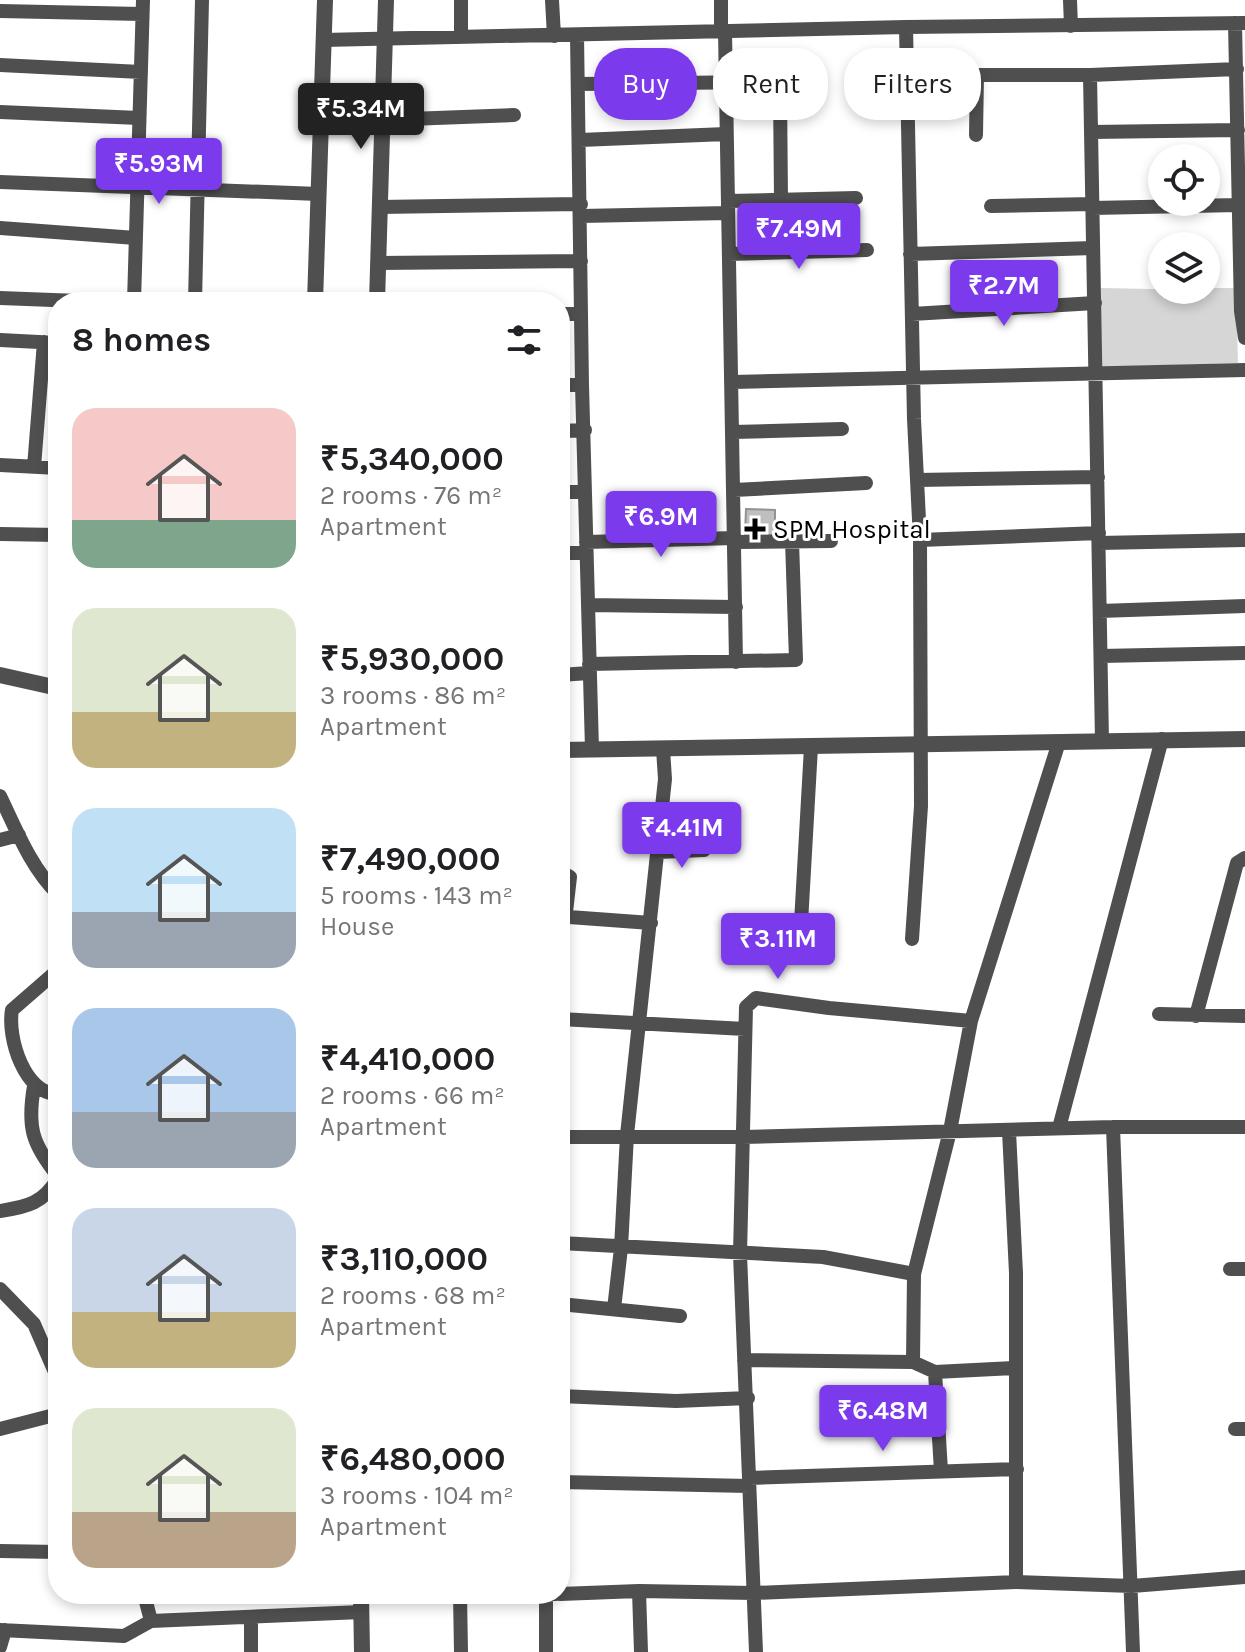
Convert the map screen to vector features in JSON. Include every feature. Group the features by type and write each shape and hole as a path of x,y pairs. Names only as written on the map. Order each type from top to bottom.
{"street":[{"path":"195,292 202,0"},
{"path":"315,292 325,0"},
{"path":"377,292 386,0"},
{"path":"461,0 461,37"},
{"path":"552,0 554,36"},
{"path":"721,0 724,48"},
{"path":"1070,0 1071,26"},
{"path":"0,11 142,7 134,292"},
{"path":"323,40 1240,23 1238,130 1245,338"},
{"path":"906,27 906,48"},
{"path":"577,35 592,749"},
{"path":"0,65 141,72"},
{"path":"981,75 1240,78"},
{"path":"1090,75 1102,741"},
{"path":"578,84 713,83"},
{"path":"0,112 139,118"},
{"path":"382,120 514,115"},
{"path":"726,120 736,662"},
{"path":"780,120 781,200"},
{"path":"908,120 920,540 921,806 912,939"},
{"path":"976,120 976,135"},
{"path":"1091,132 1238,130"},
{"path":"580,140 726,134"},
{"path":"0,182 319,194"},
{"path":"379,207 581,210 728,207 781,200 856,198"},
{"path":"991,206 1241,202"},
{"path":"0,228 136,238"},
{"path":"910,254 1093,248"},
{"path":"729,254 867,250"},
{"path":"378,263 581,261"},
{"path":"0,298 48,300"},
{"path":"912,314 1095,303"},
{"path":"570,314 581,314"},
{"path":"0,340 48,343"},
{"path":"34,467 48,365"},
{"path":"733,382 1245,370"},
{"path":"570,385 582,385"},
{"path":"733,432 842,429"},
{"path":"570,431 585,430"},
{"path":"0,465 48,468"},
{"path":"917,480 1098,477"},
{"path":"734,490 866,483"},
{"path":"570,492 585,492"},
{"path":"0,534 48,535"},
{"path":"570,551 586,547 735,540 831,541"},
{"path":"920,540 1245,540"},
{"path":"570,673 589,669 796,660 792,541"},
{"path":"588,605 736,607"},
{"path":"1100,611 1245,606"},
{"path":"1101,656 1245,653"},
{"path":"0,675 48,686"},
{"path":"1059,1128 1162,739"},
{"path":"570,750 1245,739"},
{"path":"913,1362 914,1274 950,1131 971,1021 1059,742"},
{"path":"799,958 811,747"},
{"path":"614,1309 621,1248 627,1135 665,779 663,749"},
{"path":"0,796 48,884"},
{"path":"0,840 19,835"},
{"path":"658,852 704,850"},
{"path":"1196,1016 1237,863 1245,858"},
{"path":"570,917 651,923"},
{"path":"48,979 12,1010 11,1030 14,1046 34,1086 48,1094"},
{"path":"756,1652 740,1254 746,1007 756,998 971,1021"},
{"path":"1159,1014 1245,1016"},
{"path":"570,1020 745,1029"},
{"path":"34,1086 32,1135 48,1163"},
{"path":"1113,1127 1133,1652"},
{"path":"570,1137 742,1137 1059,1128 1245,1127"},
{"path":"1009,1131 1016,1273 1016,1582"},
{"path":"0,1211 37,1202 48,1193"},
{"path":"570,1244 823,1257 914,1274"},
{"path":"0,1289 34,1324 48,1356"},
{"path":"570,1305 680,1316"},
{"path":"744,1360 913,1362 935,1372 1014,1368"},
{"path":"935,1372 941,1471"},
{"path":"570,1396 676,1401 748,1398"},
{"path":"0,1429 48,1417"},
{"path":"570,1482 749,1482 1017,1469"},
{"path":"0,1551 48,1552"},
{"path":"570,1594 754,1593 1016,1582 1132,1586 1245,1577"},
{"path":"639,1591 641,1652"},
{"path":"147,1604 151,1621"},
{"path":"0,1647 3,1630 124,1636 151,1621 251,1617 340,1604"},
{"path":"361,1604 362,1652"},
{"path":"460,1604 461,1652"},
{"path":"546,1604 546,1652"},
{"path":"251,1617 251,1652"},
{"path":"123,1652 124,1636"}],"shaded area":[{"path":"1101,288 1148,289 1148,304 1220,304 1220,288 1236,288 1238,363 1101,367"}],"building":[{"path":"746,509 775,510 775,535 745,534"}],"place":[{"name":"SPM Hospital","path":"755,529"}]}
